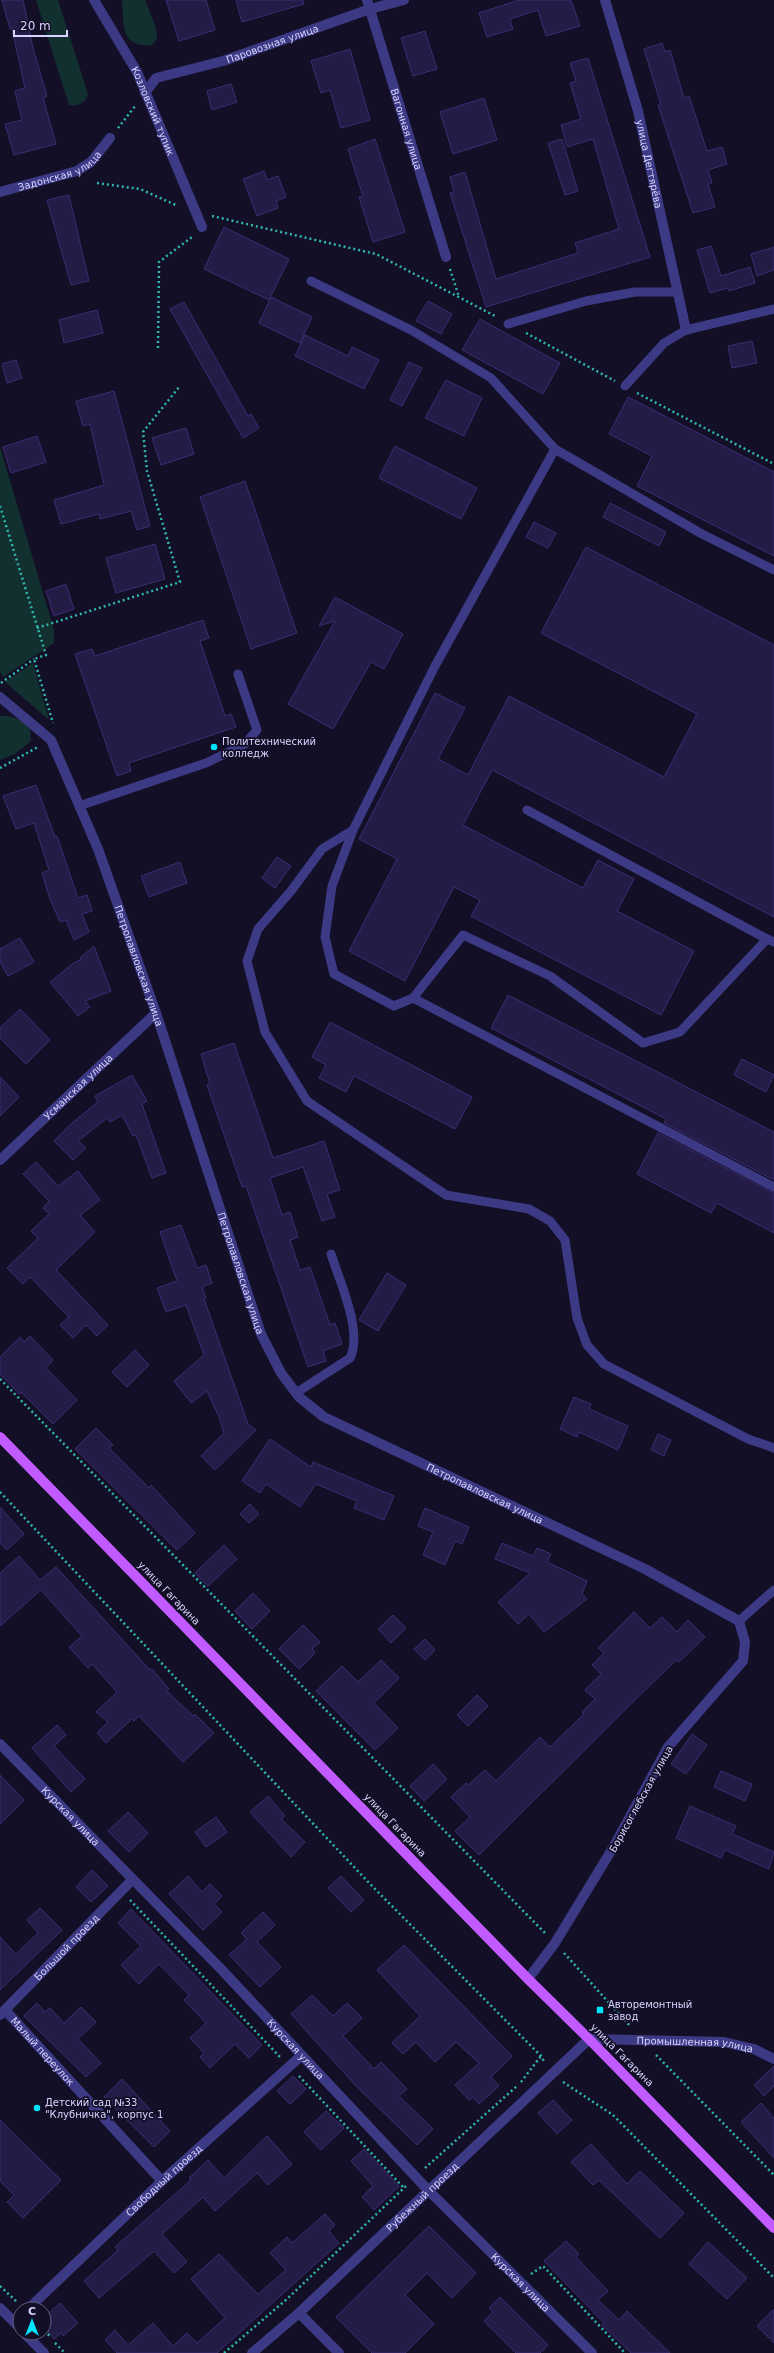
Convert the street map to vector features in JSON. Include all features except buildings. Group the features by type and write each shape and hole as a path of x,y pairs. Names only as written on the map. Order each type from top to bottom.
{"main road":[{"name":"улица Гагарина","path":"0,1437 528,1979 590,2039 774,2228"}],"street":[{"name":"Козловский тупик","path":"94,0 136,72 202,227"},
{"name":"Паровозная улица","path":"145,93 156,78 223,61 368,4 404,0"},
{"name":"улица Дегтярёва","path":"605,0 638,111 686,330"},
{"name":"Вагонная улица","path":"368,4 446,257"},
{"name":"Задонская улица","path":"0,192 77,171 91,162 110,138"},
{"name":"Петропавловская улица","path":"0,697 51,740 98,849 156,1013 261,1334 281,1373 296,1393 324,1417 645,1569 739,1621"},
{"name":"Усманская улица","path":"0,1160 156,1013"},
{"name":"Борисоглебская улица","path":"528,1979 556,1943 614,1846 668,1747 743,1661 745,1642 739,1621"},
{"name":"Курская улица","path":"0,1744 221,1969 428,2190 592,2353"},
{"name":"Большой проезд","path":"3,2012 132,1880"},
{"name":"Малый переулок","path":"3,2012 162,2181"},
{"name":"Промышленная улица","path":"590,2039 643,2041 698,2040 724,2042 754,2049 774,2059"},
{"name":"Рубежный проезд","path":"252,2353 299,2313 590,2039"},
{"name":"Свободный проезд","path":"30,2301 302,2055"},
{"path":"0,2308 12,2317"},
{"path":"299,2313 339,2353"},
{"path":"32,2341 44,2353"}],"lane":[{"path":"311,281 410,330 491,378 555,449 702,534 774,570"},
{"path":"508,324 586,301 607,297 635,292 678,292"},
{"path":"624,386 664,343 686,330 774,308"},
{"path":"527,810 770,941 680,1032 643,1043 550,976 463,935 413,998 394,1006 334,974 325,937 331,894 353,830 435,666 555,449"},
{"path":"79,806 206,763 245,744 257,730 238,674"},
{"path":"353,830 322,848 291,891 258,929 247,961 265,1032 307,1102 446,1195 529,1209 550,1220 565,1240 577,1318 587,1345 604,1364 748,1439 774,1448"},
{"path":"413,998 774,1187"},
{"path":"296,1393 350,1358 354,1349 352,1322 331,1254"},
{"path":"739,1621 774,1590"}],"path":[{"path":"110,138 145,93"},
{"path":"97,183 140,189 196,213 376,254 774,464"},
{"path":"158,348 159,262 183,245"},
{"path":"446,257 459,297"},
{"path":"37,628 180,582 147,471 143,432 179,387"},
{"path":"0,506 46,655 34,659 3,680 0,684"},
{"path":"0,768 51,740 53,723 34,659"},
{"path":"0,1378 556,1943 643,2041 774,2175"},
{"path":"0,1492 372,1886 541,2056 552,2074 613,2115 774,2278"},
{"path":"121,1891 404,2188"},
{"path":"224,2353 286,2299 404,2188 522,2081 541,2056"},
{"path":"520,2282 543,2266 625,2353"},
{"path":"0,2286 16,2301"}],"green space":[{"path":"36,0 58,0 88,94 85,100 78,105 69,105"},
{"path":"122,0 145,0 156,28 157,39 152,45 141,45 134,43 125,33"},
{"path":"0,447 54,630 54,643 3,677 0,672"},
{"path":"33,663 49,720 5,682"},
{"path":"0,716 16,718 30,726 31,741 15,754 0,760"}],"place":[{"name":"Политехнический колледж","path":"214,747"},
{"name":"Авторемонтный завод","path":"600,2010"},
{"name":"Детский сад №33 \"Клубничка\", корпус 1","path":"37,2108"}]}
